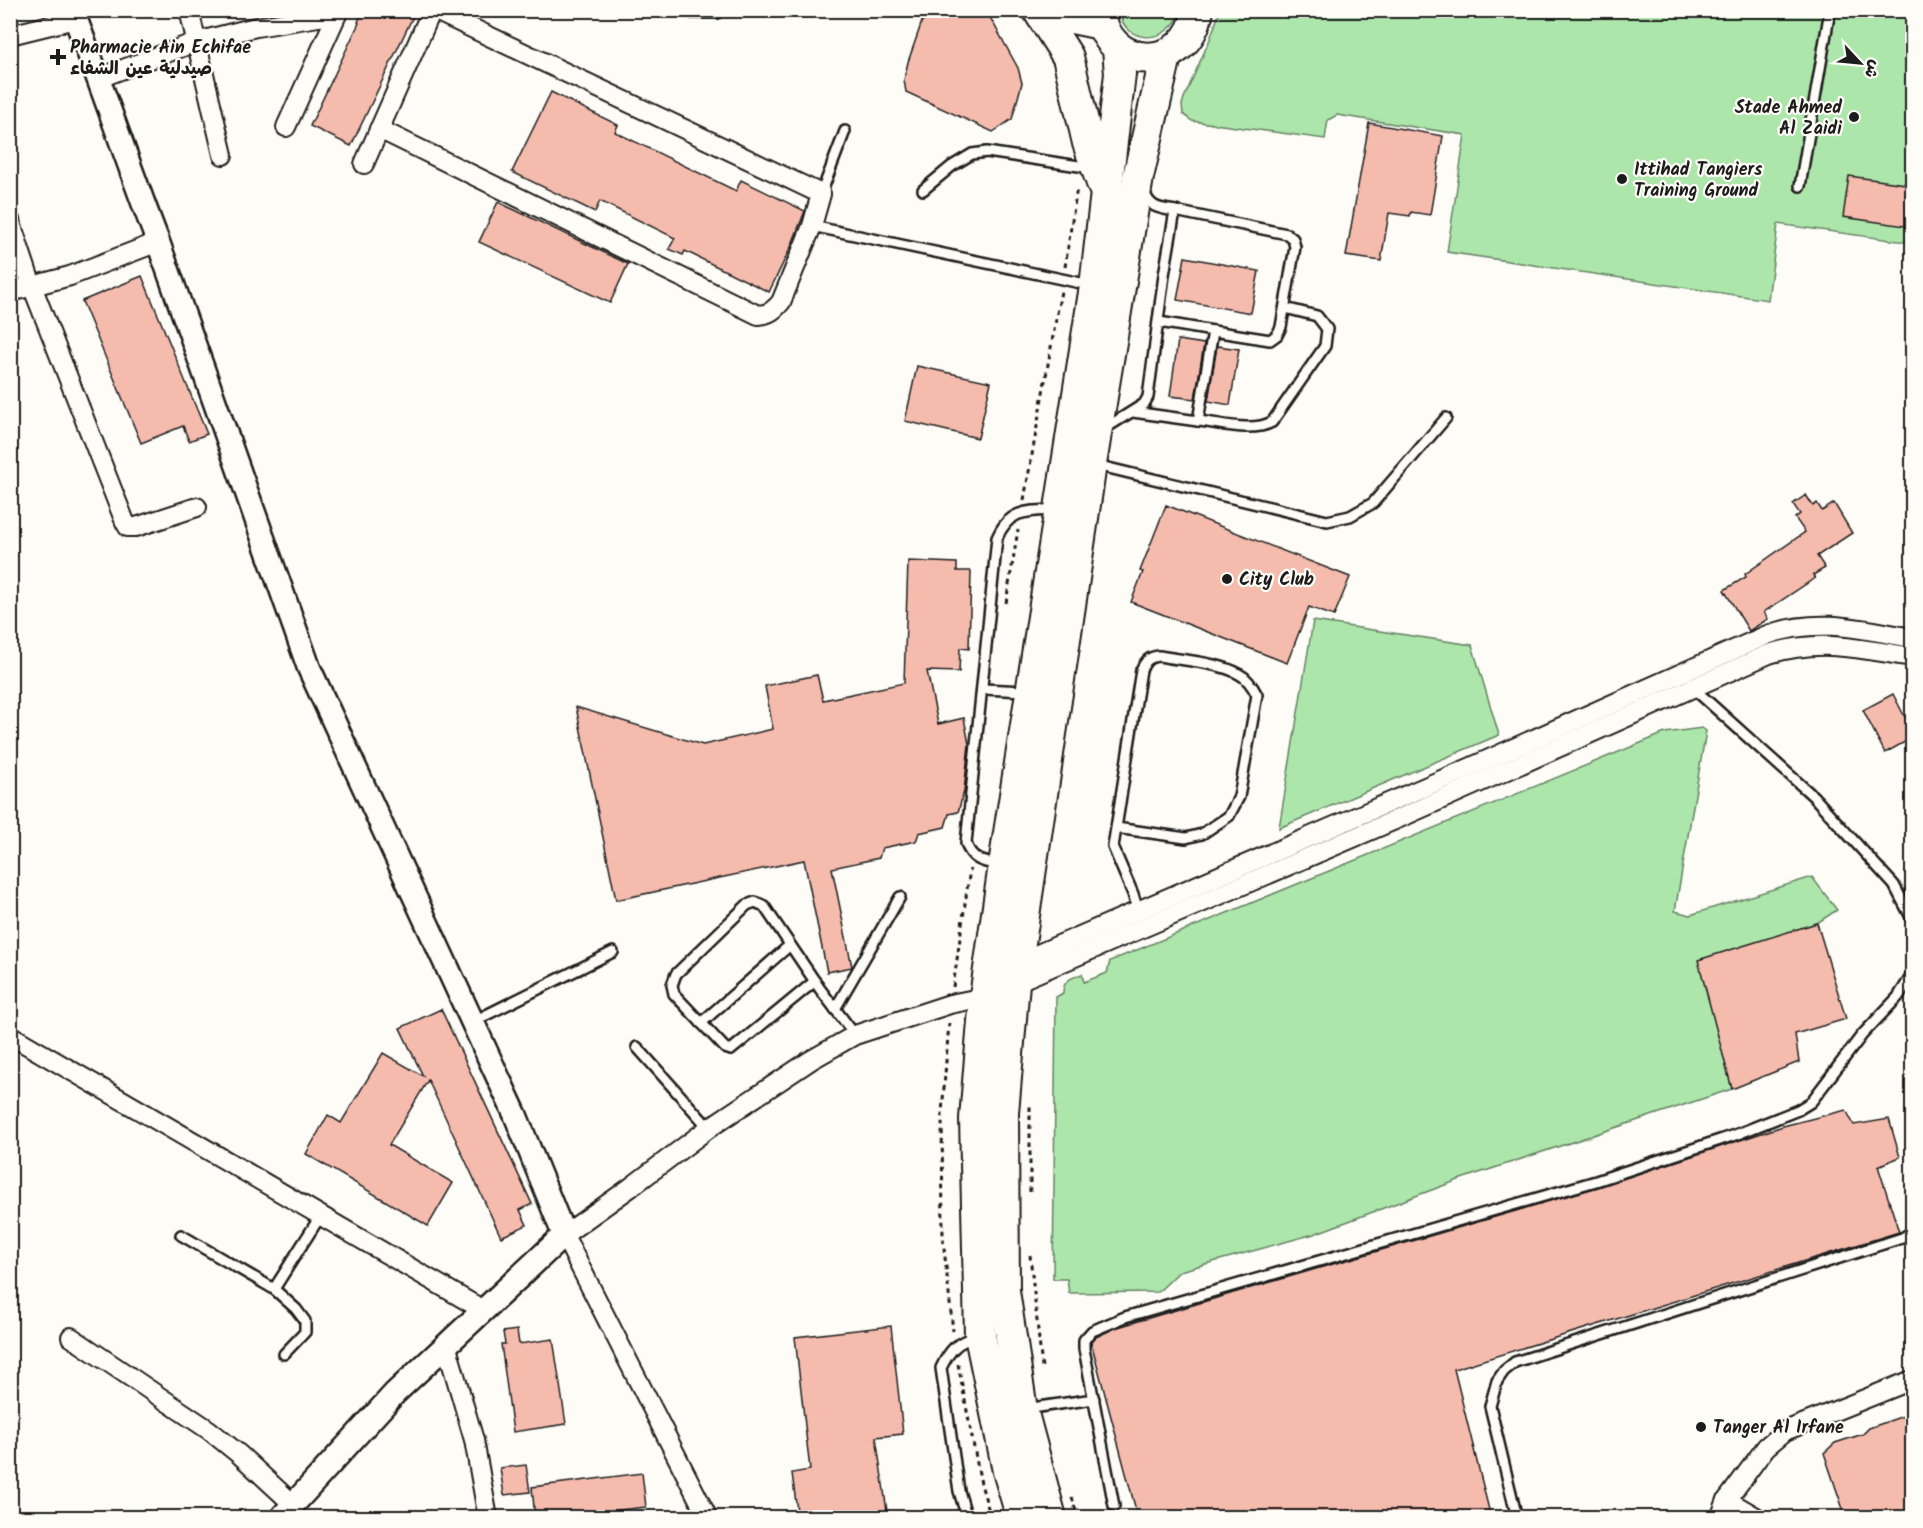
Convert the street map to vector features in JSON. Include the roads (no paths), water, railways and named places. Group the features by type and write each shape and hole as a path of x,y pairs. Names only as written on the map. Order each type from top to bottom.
{"highway":[{"path":"1038,10 1068,57 1088,142 1102,182"},
{"path":"1108,30 1132,55 1147,58 1166,56 1187,40 1194,27 1198,11"},
{"path":"1022,1518 1008,1471 980,1336 975,1119 986,997 1004,865 1095,286 1102,182 1120,74 1108,30"},
{"path":"1051,1518 1022,1410 1004,1291 1003,1113 1015,973 1091,464 1138,177 1166,56"}],"street":[{"path":"189,10 223,155"},
{"path":"364,164 379,129 433,10 821,194 812,226 782,302 773,311 758,315 379,129"},
{"path":"1053,10 1071,24 1108,30"},
{"path":"99,78 259,19 338,12 286,127"},
{"path":"10,35 73,15 99,78 309,668 536,1162 564,1234 708,1518"},
{"path":"10,220 32,286 128,527 136,527 197,507"},
{"path":"10,292 81,272 158,242"},
{"path":"1015,973 1138,911 1775,632 1799,626 1832,624 1912,638"},
{"path":"1015,973 1402,818 1750,662 1790,648 1833,645 1912,657"},
{"path":"71,1337 209,1430 240,1455 287,1511 395,1393 564,1234 709,1128 811,1060 855,1035 950,1004 986,997"},
{"path":"10,1035 483,1310"},
{"path":"446,1344 474,1440 488,1518"},
{"path":"1720,1518 1727,1500 1766,1447 1785,1431 1912,1380"},
{"path":"1727,1500 1758,1518"}],"lane":[{"path":"686,10 692,13 717,13 719,10"},
{"path":"1800,186 1830,10"},
{"path":"821,194 845,131"},
{"path":"923,190 952,166 972,154 987,152 1102,182"},
{"path":"1138,177 1148,202 1155,207 1287,234 1293,239 1295,247 1281,327 1277,335 1270,340 1159,322"},
{"path":"1096,433 1144,405 1148,397 1175,211"},
{"path":"812,226 1095,286"},
{"path":"1133,412 1251,427 1265,426 1272,422 1325,346 1327,329 1317,316 1285,308"},
{"path":"1198,421 1213,331"},
{"path":"1091,464 1327,521 1350,516 1372,503 1446,418"},
{"path":"1004,865 978,860 968,850 966,843 997,538 1001,528 1009,519 1022,512 1059,510"},
{"path":"1116,828 1186,838 1202,834 1229,816 1239,797 1257,695 1253,687 1240,674 1228,669 1160,656 1152,656 1145,660 1141,670 1116,828 1113,847 1138,911"},
{"path":"1694,688 1813,796 1894,885 1912,919"},
{"path":"983,689 1031,691"},
{"path":"836,1010 900,897"},
{"path":"815,981 731,1050 724,1048 674,994 672,985 676,974 747,906 755,902 764,906 855,1035"},
{"path":"701,1023 790,945"},
{"path":"472,1022 613,952"},
{"path":"1114,1506 1084,1349 1084,1340 1092,1331 1125,1317 1596,1180 1735,1135 1798,1110 1811,1102 1862,1035 1898,997 1912,975"},
{"path":"637,1047 709,1128"},
{"path":"274,1290 321,1215"},
{"path":"1517,1518 1490,1406 1497,1382 1504,1371 1515,1362 1902,1238 1912,1232"},
{"path":"181,1235 274,1290 296,1310 305,1321 304,1332 284,1354"},
{"path":"967,1518 959,1491 941,1368 947,1354 955,1346 965,1339 980,1336"},
{"path":"1022,1410 1094,1399"}],"place":[{"name":"Pharmacie Ain Echifae صيدلية عين الشفاء","path":"58,57"},
{"name":"Stade Ahmed Al Zaidi","path":"1854,117"},
{"name":"Ittihad Tangiers Training Ground","path":"1622,179"},
{"name":"City Club","path":"1227,579"},
{"name":"Tanger Al Irfane","path":"1701,1427"}]}
